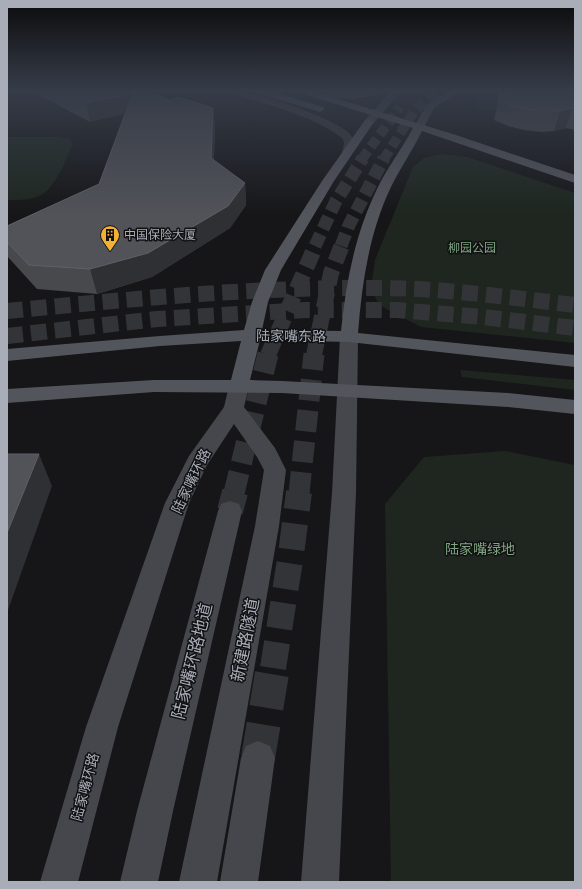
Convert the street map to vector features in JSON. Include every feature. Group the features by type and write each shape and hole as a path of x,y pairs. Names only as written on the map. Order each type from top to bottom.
{"main road":[{"name":"陆家嘴环路","path":"59,882 102,727 177,503 197,462 236,397 260,302 273,270 328,181 362,132"},
{"path":"320,882 344,493 349,337 352,305 364,243 384,188 416,132"},
{"path":"435,132 575,179"},
{"name":"陆家嘴东路","path":"7,355 160,341 251,335 291,335 349,337 575,361"},
{"path":"7,396 154,386 236,397 347,389 508,400 575,407"},
{"name":"新建路隧道","path":"198,882 267,526 274,470 236,397"},
{"name":"陆家嘴环路地道","path":"139,882 155,811 230,511"},
{"path":"239,882 258,758"}],"street":[{"path":"342,132 348,139 350,145 348,152"}],"green space":[{"path":"7,137 58,137 70,139 73,144 56,179 41,195 29,199 7,200"},
{"name":"柳园公园","path":"441,154 467,157 575,193 575,343 421,327 379,305 371,288 375,260 413,167 424,158"},
{"path":"460,370 575,380 575,390 462,377"},
{"name":"陆家嘴绿地","path":"505,451 575,465 575,882 391,882 385,504 424,457"}],"building":[{"path":"118,132 212,132 211,158 245,183 228,206 148,253 90,269 29,265 7,242 7,226 99,184"},
{"path":"7,454 39,454 7,533"}],"tunnel":[{"path":"362,159 381,132"},
{"path":"384,159 401,132"},
{"path":"315,246 336,201 363,158"},
{"path":"341,246 349,225 384,158"},
{"path":"268,355 316,245"},
{"path":"314,355 331,273 342,245"},
{"path":"7,311 212,293 315,288 438,290 575,305"},
{"path":"7,336 157,319 305,310 397,310 483,317 575,328"},
{"path":"234,493 268,354"},
{"path":"299,493 314,354"},
{"path":"230,511 235,492"},
{"path":"273,668 299,492"},
{"path":"258,758 273,667"}],"place":[{"name":"中国保险大厦","path":"110,252"}]}
